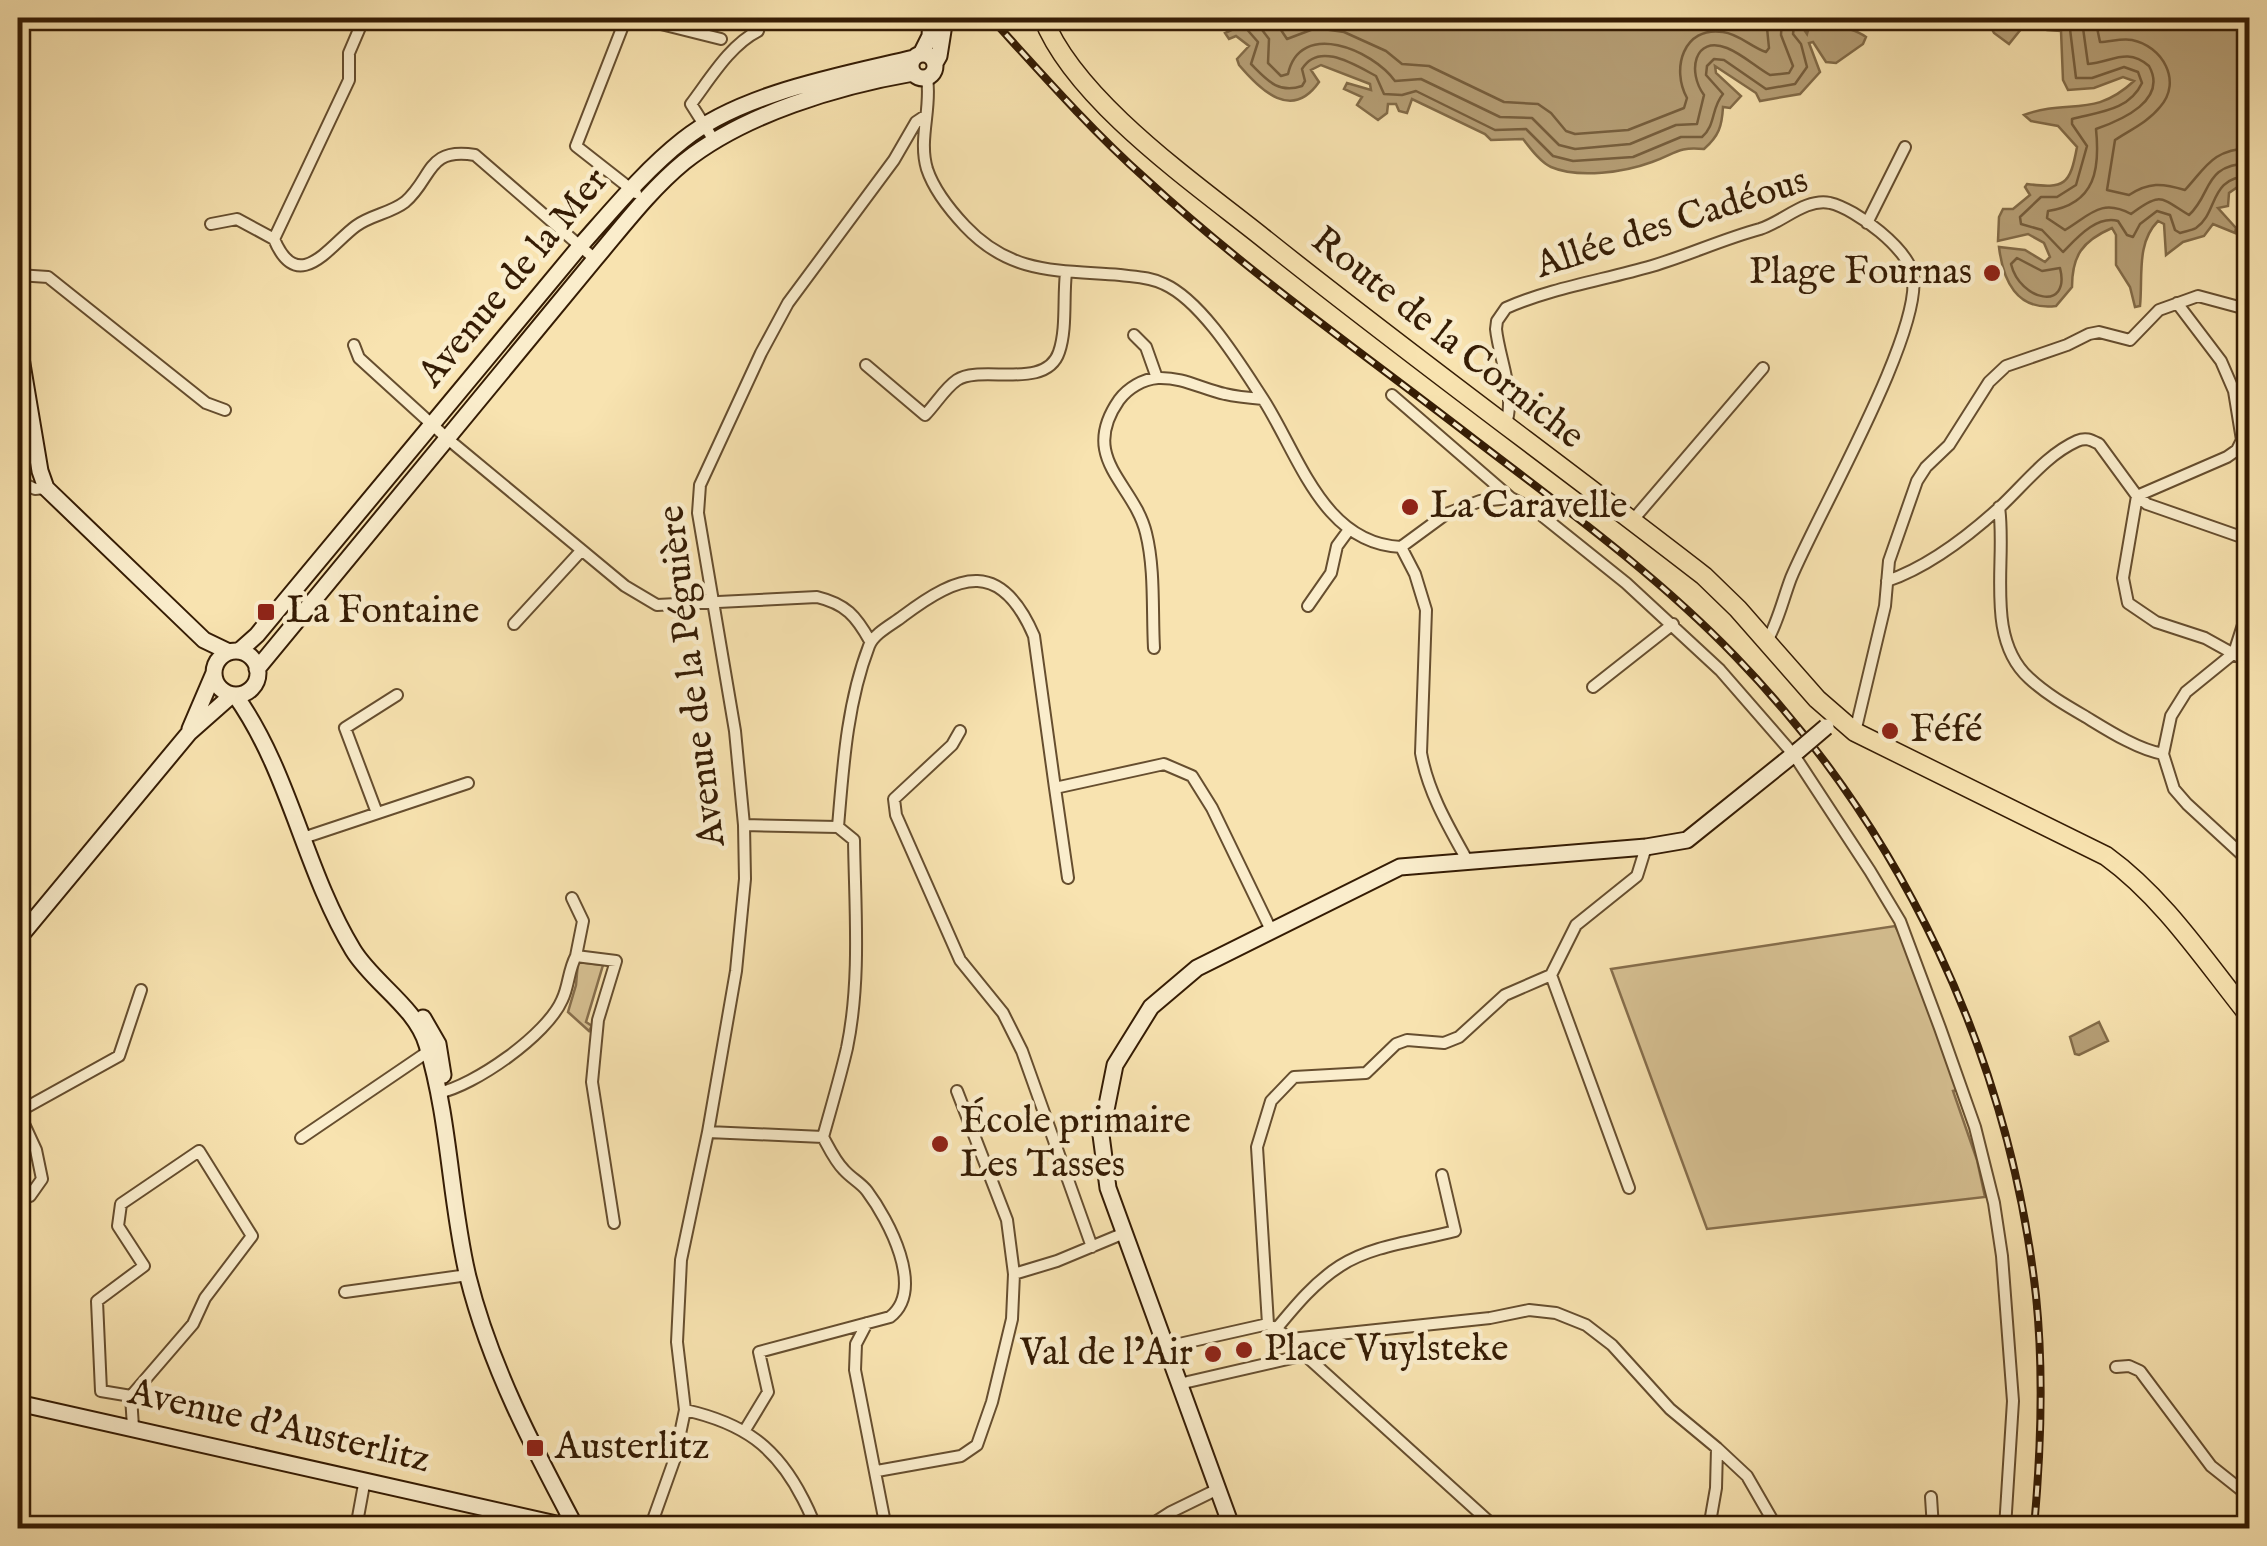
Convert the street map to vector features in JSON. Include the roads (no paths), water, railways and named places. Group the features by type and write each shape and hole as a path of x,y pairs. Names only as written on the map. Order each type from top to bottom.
{"main road":[{"name":"Route de la Corniche","path":"1044,18 1066,58 1114,115 1146,144 1505,426 1704,576 1767,642 1831,722 2106,856 2156,899 2250,1017"}],"street":[{"path":"274,239 349,80 348,53 364,18"},
{"path":"626,18 576,146 644,201"},
{"path":"637,18 721,39"},
{"path":"716,142 692,104 719,67 758,31 760,18"},
{"path":"931,18 922,65 925,156 936,188 976,238 1004,258 1044,270 1148,278 1174,288 1198,311 1263,399 1320,498 1348,531 1379,544 1401,547 1446,514 1480,501 1511,498"},
{"path":"922,65 939,56 944,18"},
{"name":"Avenue de la Mer","path":"234,651 257,635 631,188 684,139 770,97 922,65"},
{"name":"Avenue de la Mer","path":"257,669 595,259 644,201 682,164 716,142 823,94 922,65"},
{"name":"Avenue de la Péguière","path":"650,1528 675,1458 686,1410 677,1342 681,1260 736,971 745,879 736,731 698,513 700,485 788,303 894,160 916,122 925,116"},
{"path":"1867,224 1906,147"},
{"path":"212,224 237,219 274,239 286,259 314,263 355,226 400,206 410,198 430,166 457,152 474,155 595,259"},
{"path":"894,160 910,154 925,156"},
{"name":"Allée des Cadéous","path":"1505,426 1509,415 1496,320 1506,308 1668,262 1764,228 1816,203 1834,204 1867,224 1905,256 1914,280 1912,310 1767,642"},
{"path":"866,365 925,415 957,380 969,376 1014,376 1044,366 1060,350 1066,273"},
{"path":"18,275 48,277 206,402 225,410"},
{"path":"1855,732 1884,606 1889,561 1917,481 1950,445 1989,382 2001,370 2089,334 2099,332 2130,340 2158,310 2198,296 2250,310"},
{"path":"2137,496 2227,458 2242,440 2234,391 2221,361 2177,303"},
{"path":"1134,335 1146,347 1157,378"},
{"path":"18,340 46,488 204,640 251,657 257,669 252,688 258,726 326,898 354,952 420,1028 442,1092"},
{"path":"354,345 359,358 449,440 580,551 625,586 658,605 818,597 840,603 856,616 870,641"},
{"path":"1632,520 1763,368"},
{"path":"1154,648 1146,531 1134,504 1111,472 1104,445 1108,422 1117,403 1142,382 1157,378 1189,381 1222,394 1263,399"},
{"path":"1392,394 1511,498 1535,510 1626,583 1720,670 1796,752 1900,921 1976,1127 1994,1203 2009,1324 2012,1428 2005,1528"},
{"path":"1887,581 1934,559 2080,439 2099,444 2146,504 2250,540"},
{"path":"18,481 35,489 46,488"},
{"path":"2137,496 2123,578 2128,602 2156,622 2205,638 2250,663"},
{"path":"1999,508 2002,616 2017,665 2058,701 2152,752 2163,754"},
{"path":"1308,606 1330,572 1338,546 1348,531"},
{"path":"1401,547 1415,574 1426,610 1424,766 1430,788 1467,860"},
{"path":"514,624 580,551"},
{"path":"838,827 845,743 870,641 938,590 965,580 987,582 1011,594 1034,636 1068,878"},
{"path":"2247,855 2210,828 2180,796 2164,766 2163,754 2171,716 2186,692 2234,653 2250,603"},
{"path":"1592,687 1672,624"},
{"path":"204,640 219,688 234,695 258,726"},
{"path":"189,733 214,669 234,651"},
{"path":"18,940 189,733 234,695 252,688"},
{"path":"377,813 345,728 397,694"},
{"path":"1232,1528 1108,1188 1101,1135 1115,1064 1151,1007 1197,968 1400,867 1646,847 1686,840 1831,722"},
{"path":"960,731 952,746 894,799 896,815 960,960 1003,1013 1022,1051 1092,1247"},
{"path":"1055,788 1164,764 1192,776 1212,808 1271,930"},
{"path":"303,838 468,783"},
{"path":"744,825 838,827 854,840 857,947 847,1047 822,1138 843,1169 866,1189 895,1237 904,1269 904,1293 899,1310 890,1317 760,1352 768,1392 745,1430"},
{"path":"1272,1326 1257,1147 1271,1101 1294,1077 1366,1073 1396,1044 1406,1040 1444,1043 1459,1037 1505,995 1551,975 1576,925 1638,876 1646,847"},
{"path":"442,1092 480,1076 544,1026 563,1000 583,921 572,898"},
{"path":"343,930 434,1032 468,1276 516,1411 566,1522"},
{"path":"576,956 616,961 598,1020 592,1082 614,1223"},
{"path":"1551,975 1629,1188"},
{"path":"30,1196 42,1179 36,1150 18,1111 119,1056 142,990"},
{"path":"301,1138 429,1051"},
{"path":"877,1471 962,1456 977,1446 1012,1320 1014,1274 1007,1220 957,1091"},
{"path":"708,1132 822,1138"},
{"path":"131,1396 102,1390 97,1301 144,1266 118,1226 122,1204 199,1151 252,1236 204,1298 194,1324 131,1396 132,1427"},
{"path":"1166,1347 1272,1326 1342,1264 1371,1252 1455,1231 1442,1174"},
{"path":"1014,1274 1122,1234"},
{"path":"346,1292 468,1276"},
{"path":"1291,1338 1490,1318 1528,1310 1556,1313 1586,1325 1612,1345 1670,1408 1747,1476 1777,1528"},
{"path":"867,1323 856,1344 856,1370 886,1528"},
{"path":"1272,1326 1291,1338 1304,1355 1496,1528"},
{"path":"1179,1384 1304,1355"},
{"path":"2116,1367 2129,1366 2140,1371 2211,1466 2250,1498"},
{"name":"Avenue d'Austerlitz","path":"18,1402 566,1522"},
{"path":"686,1410 745,1430 788,1468 815,1528"},
{"path":"1710,1528 1717,1448"},
{"path":"356,1528 365,1479"},
{"path":"1146,1528 1218,1489"},
{"path":"1932,1497 1934,1528"}],"water":[{"path":"1220,18 1805,18 1803,28 1807,34 1810,23 1827,18 1866,37 1863,44 1836,63 1826,62 1813,42 1809,43 1820,72 1800,94 1760,101 1756,93 1715,66 1716,73 1741,96 1730,108 1723,107 1719,130 1704,149 1682,150 1629,169 1588,173 1551,167 1523,139 1491,140 1412,99 1407,113 1399,111 1396,104 1388,104 1387,113 1378,120 1357,105 1362,97 1344,89 1347,83 1371,90 1370,84 1321,65 1311,70 1319,82 1309,94 1288,101 1277,98 1239,65 1237,59 1249,46 1236,36 1229,39 1225,33 1234,29"},
{"path":"1980,18 2249,18 2249,185 2229,193 2228,206 2218,208 2236,228 2235,233 2213,224 2204,236 2183,242 2166,255 2164,224 2158,221 2143,250 2140,306 2135,307 2130,287 2116,265 2116,235 2112,228 2086,244 2074,267 2072,287 2056,306 2031,304 2021,298 2008,281 1999,247 2025,250 2045,262 2050,257 2044,243 2028,234 1998,241 1999,217 2003,209 2013,209 2030,195 2027,184 2050,186 2064,182 2072,170 2077,147 2058,126 2031,121 2024,115 2106,100 2134,81 2123,77 2094,88 2068,90 2063,80 2061,31 2047,30 2040,22 2026,23 2009,44 1994,33 1987,20"},
{"path":"2099,1022 2108,1041 2075,1054 2070,1037"}],"railway":[{"path":"991,18 1105,140 1185,214 1674,597 1735,656 1795,724 1849,796 1897,872 1938,951 1973,1034 2001,1119 2022,1207 2036,1296 2041,1412 2034,1528"}],"place":[{"name":"Plage Fournas","path":"1992,273"},
{"name":"La Caravelle","path":"1410,507"},
{"name":"La Fontaine","path":"266,612"},
{"name":"Féfé","path":"1890,731"},
{"name":"École primaire Les Tasses","path":"940,1144"},
{"name":"Place Vuylsteke","path":"1244,1350"},
{"name":"Val de l’Air","path":"1213,1354"},
{"name":"Austerlitz","path":"535,1448"}]}
